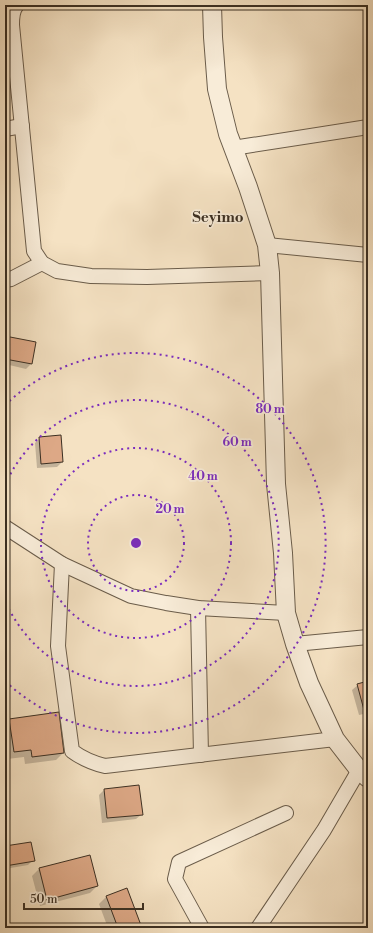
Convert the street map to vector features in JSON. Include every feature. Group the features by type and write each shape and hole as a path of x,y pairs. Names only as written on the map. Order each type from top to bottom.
{"street":[{"path":"17,5 12,17 12,25 34,251 42,263 57,271 91,276 147,277 270,273"},
{"path":"212,5 213,38 218,89 228,134 248,187 267,245 270,273 276,484 283,553 286,613 309,683 335,739 364,774 324,830 265,925"},
{"path":"5,128 22,126"},
{"path":"234,148 368,127"},
{"path":"267,245 368,255"},
{"path":"5,280 11,279 42,263"},
{"path":"5,527 62,564 131,596 198,608 286,613"},
{"path":"62,564 58,646 72,751 82,759 93,764 105,766 335,739"},
{"path":"198,608 201,755"},
{"path":"295,644 368,637"},
{"path":"202,928 175,879 179,862 286,813"}],"building":[{"path":"5,336 36,342 32,364 5,359"},
{"path":"61,435 63,462 41,464 39,437"},
{"path":"368,681 368,709 364,710 357,684"},
{"path":"59,712 64,753 32,757 31,750 14,752 9,719"},
{"path":"139,785 143,815 107,818 104,789"},
{"path":"31,842 35,861 5,866 5,846"},
{"path":"90,855 98,886 47,900 39,868"},
{"path":"127,888 142,928 118,928 106,896"}],"district":[{"name":"Seyimo","path":"218,217"}]}
